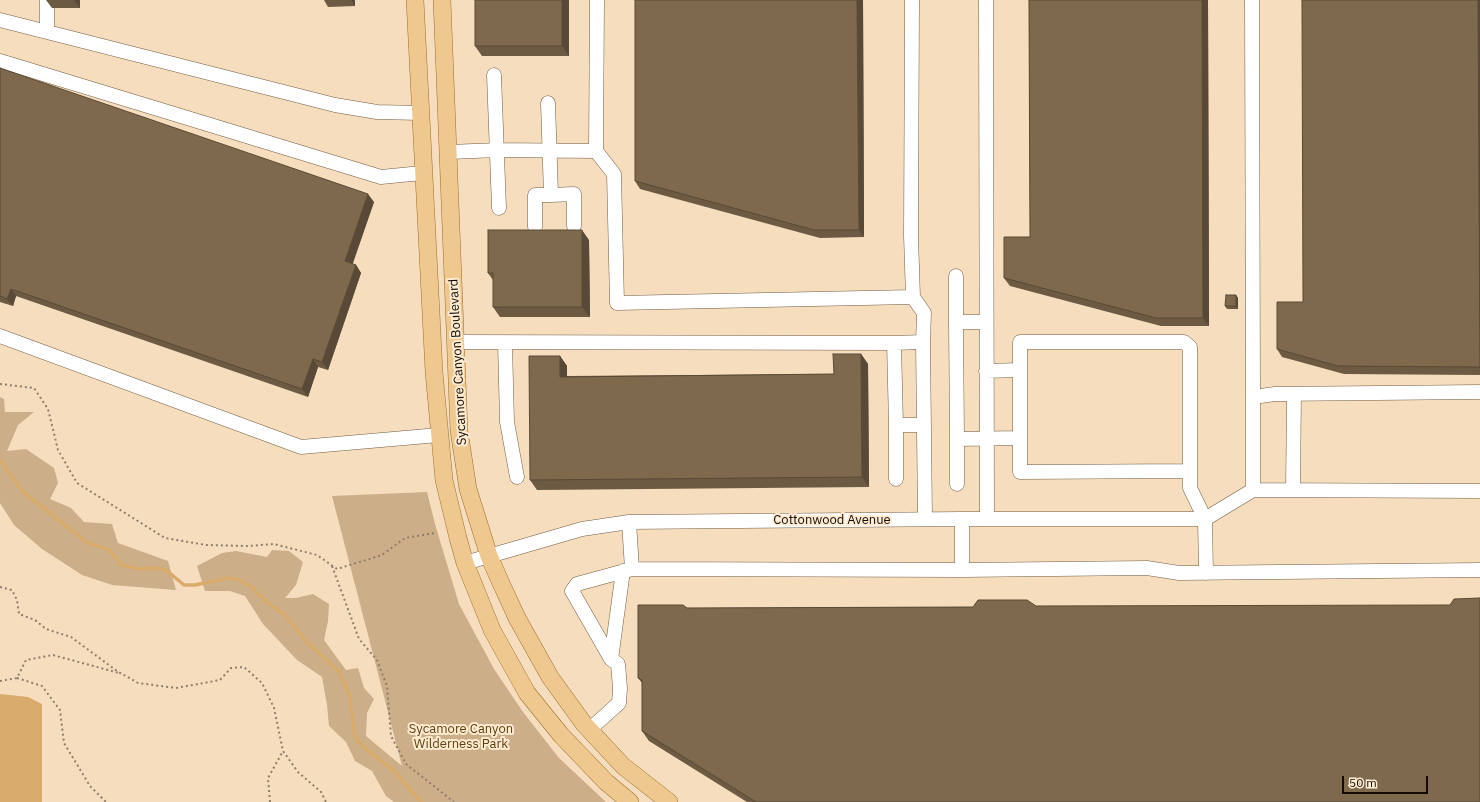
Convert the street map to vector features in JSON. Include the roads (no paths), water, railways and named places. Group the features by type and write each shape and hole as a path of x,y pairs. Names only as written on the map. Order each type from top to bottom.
{"main road":[{"name":"Sycamore Canyon Boulevard","path":"415,0 422,173 439,435 444,480 465,563 492,630 527,693 566,741 606,782 630,802"},
{"name":"Sycamore Canyon Boulevard","path":"442,0 459,431 468,489 489,556 517,618 550,677 589,730 623,766 669,802"}],"street":[{"path":"47,0 47,32"},
{"path":"597,0 596,151 614,174 617,303 913,297"},
{"path":"912,0 911,236 913,297 924,313 925,519"},
{"path":"986,0 986,519"},
{"path":"1252,0 1253,490"},
{"path":"0,20 336,105 377,112 420,113"},
{"path":"0,61 381,177 422,173"},
{"path":"494,75 499,208"},
{"path":"548,102 551,195"},
{"path":"449,152 498,150 596,151"},
{"path":"535,227 535,195 574,194 574,226"},
{"path":"956,276 957,484"},
{"path":"956,322 986,322"},
{"path":"0,336 301,447 439,435"},
{"path":"455,342 923,342"},
{"path":"1190,471 1020,472 1020,342 1184,342 1190,347 1190,471 1190,488 1205,519 1206,573"},
{"path":"505,343 507,422 517,477"},
{"path":"894,343 896,479"},
{"path":"986,371 1020,370"},
{"path":"1253,397 1294,394 1480,392"},
{"path":"1293,490 1294,394"},
{"path":"896,425 924,424"},
{"path":"957,439 1020,438"},
{"path":"1205,519 1253,490 1480,491"},
{"name":"Cottonwood Avenue","path":"465,563 582,529 629,522 925,519 1205,519"},
{"path":"962,519 962,570"},
{"path":"611,658 627,570 629,522"},
{"path":"589,730 619,703 618,664 611,658 572,591 577,584 627,570 962,570 1147,568 1179,573 1206,573 1480,570"}],"waterway":[{"path":"0,460 23,492 88,543 109,550 122,565 139,569 154,568 166,570 184,585 195,585 228,578 240,580 250,586 264,600 284,614 306,641 339,672 349,694 355,737 366,749 393,770 421,802"}],"park label":[{"name":"Sycamore Canyon Wilderness Park","path":"461,736"}]}
